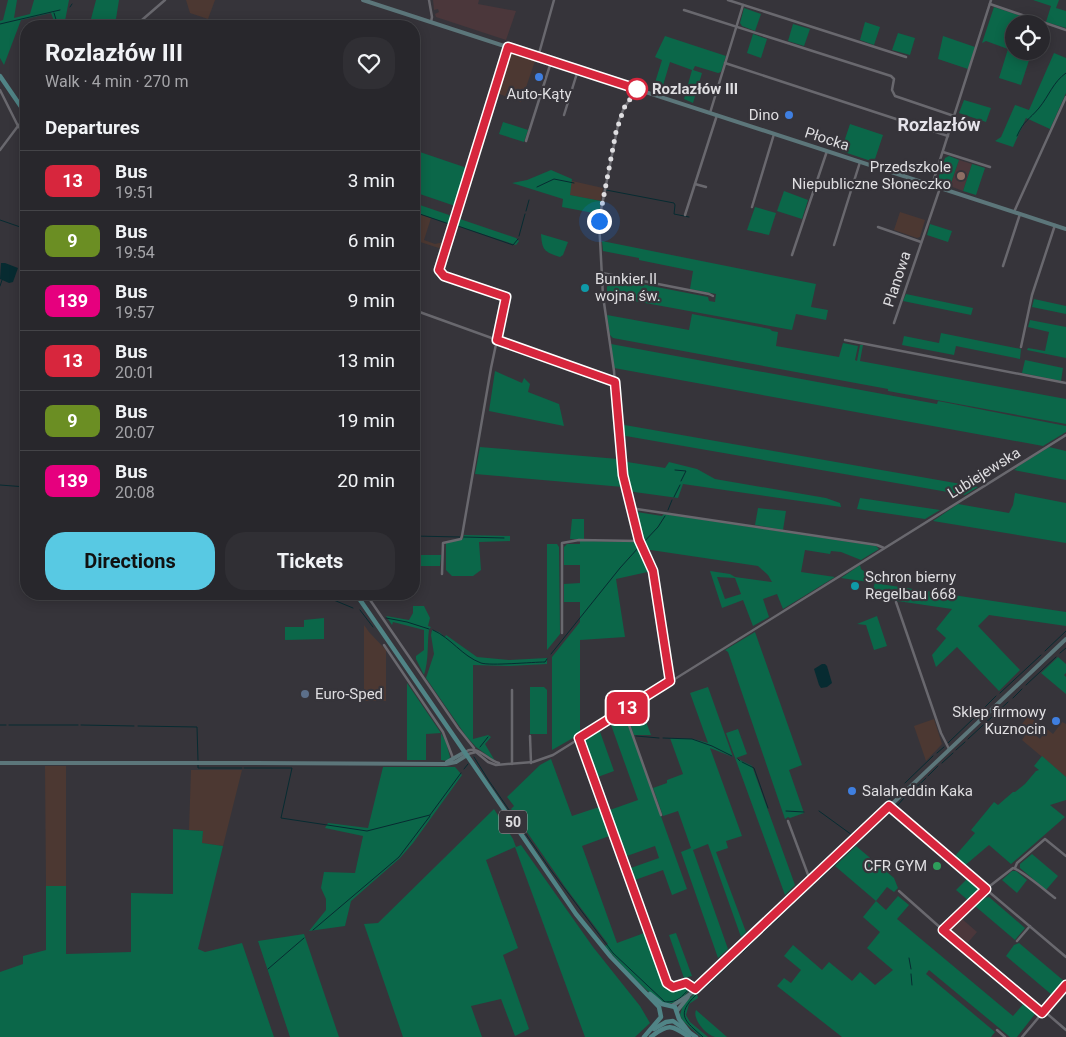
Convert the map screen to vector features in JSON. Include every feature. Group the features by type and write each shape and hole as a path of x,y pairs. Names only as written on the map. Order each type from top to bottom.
{"main road":[{"path":"0,76 20,107"},
{"name":"50","path":"360,600 576,914 611,957 657,1005 666,1022"},
{"name":"50","path":"642,989 666,1006"},
{"path":"651,1034 666,1006 672,1006 689,1034"},
{"path":"673,1021 677,1014"},
{"path":"651,1034 666,1022 673,1021 689,1034"},
{"path":"644,1037 668,1026 696,1037"}],"street":[{"path":"141,20 165,0"},
{"name":"Płocka","path":"363,0 1066,229"},
{"path":"429,0 432,15 431,22"},
{"path":"538,57 554,0"},
{"path":"728,0 906,57"},
{"path":"932,186 991,0"},
{"path":"990,4 1066,30"},
{"path":"710,113 743,5"},
{"path":"684,10 891,76 894,80 892,90 895,96 954,116"},
{"path":"442,574 443,543 461,539 462,536 506,297 444,276 439,272 439,268 508,47"},
{"path":"526,141 551,61"},
{"path":"725,63 948,136"},
{"path":"564,115 578,70"},
{"path":"637,89 624,108 619,120 601,210 600,232 603,296 615,382 620,460 639,540 653,571 670,681"},
{"path":"0,90 18,126"},
{"path":"1014,212 1066,97"},
{"path":"685,215 717,115"},
{"path":"0,150 20,124"},
{"path":"752,207 774,134"},
{"path":"792,255 827,151"},
{"path":"943,152 990,167"},
{"path":"834,245 860,162"},
{"path":"695,184 706,187"},
{"name":"Planowa","path":"894,324 940,188"},
{"path":"1003,266 1020,214"},
{"path":"1021,347 1032,295 1055,225"},
{"name":"Planowa","path":"878,227 921,242"},
{"path":"602,273 713,296"},
{"path":"420,312 615,382"},
{"path":"845,340 1066,383"},
{"name":"Lubiejewska","path":"475,751 491,764 531,763 548,758 1066,435"},
{"path":"630,508 884,548"},
{"path":"562,633 562,543 579,540 639,540"},
{"path":"370,600 475,751"},
{"path":"896,602 943,738 949,749"},
{"path":"672,1006 689,995 1066,638"},
{"path":"384,645 443,732 455,761"},
{"path":"512,690 512,764"},
{"path":"623,710 662,815"},
{"path":"530,736 531,763"},
{"path":"579,738 667,983 673,987 686,983 695,989"},
{"path":"0,763 440,764 455,761 470,749 475,751"},
{"path":"889,806 1066,957"},
{"path":"788,820 810,880"},
{"path":"1015,868 1017,863 1045,839 1066,856"},
{"path":"943,930 1008,870 1015,868 1020,870 1055,898"},
{"path":"899,891 943,930 1066,1030"},
{"path":"1017,941 1030,926"},
{"path":"1022,1037 1066,985"},
{"path":"677,1014 689,995"},
{"path":"997,1030 1006,1037"}],"shaded area":[{"path":"186,0 215,0 208,19 190,13"},
{"path":"433,0 479,0 478,4 516,11 506,40 436,17 435,14 439,12 438,9 434,10"},
{"path":"512,53 535,61 521,102 497,93 509,54"},
{"name":"Przedszkole Niepubliczne Słoneczko","path":"959,160 972,164 963,191 950,186"},
{"path":"572,181 603,188 601,201 569,195"},
{"path":"900,212 925,220 920,237 917,238 894,230"},
{"path":"420,214 431,218 424,240 435,244 444,242 442,249 420,242"},
{"path":"364,625 386,650 386,701 364,701"},
{"path":"1028,716 1036,722 1030,730 1040,739 1047,729 1053,734 1062,722 1066,724 1066,777 1022,740 1029,730 1022,724"},
{"path":"934,719 942,744 926,761 914,726"},
{"path":"45,766 66,766 66,886 46,886"},
{"path":"191,770 242,770 223,846 201,843 203,831 189,830"},
{"path":"961,918 977,932 965,946 950,932 950,929"}],"green space":[{"path":"8,0 17,0 14,18 30,14 34,0 69,0 65,20 54,20 51,13 20,20 4,65 0,58 0,21 3,20"},
{"path":"96,0 119,0 116,20 91,19"},
{"path":"1033,0 1059,0 1056,8 1066,11 1066,28 1050,23 1050,15 1048,15 1051,6"},
{"path":"994,7 1018,15 1005,15 1005,48 986,41 982,43"},
{"path":"744,8 761,14 755,31 742,26 740,23"},
{"path":"865,22 880,27 874,45 860,40"},
{"path":"793,24 810,29 804,46 788,41"},
{"path":"898,33 915,38 910,55 892,50"},
{"path":"753,34 767,39 761,58 747,53"},
{"path":"665,36 726,56 721,72 718,73 695,66 693,70 702,73 693,103 684,99 692,70 670,62 661,92 653,89 662,60 655,57"},
{"path":"943,36 975,47 968,69 938,59"},
{"path":"1054,53 1066,58 1066,93 1050,129 1026,118 1013,147 995,141 1001,137 1015,105 1029,110"},
{"path":"1005,59 1029,60 1021,85 999,78"},
{"path":"964,100 991,108 986,122 959,113"},
{"path":"503,122 528,130 524,142 499,134"},
{"path":"850,124 883,135 874,162 841,151"},
{"path":"420,152 467,168 455,206 420,194"},
{"path":"949,156 959,160 950,186 937,182 945,158"},
{"path":"972,164 985,168 976,195 963,191"},
{"path":"551,170 572,179 570,195 601,201 599,214 562,207 563,199 512,183 527,180"},
{"path":"784,191 808,200 802,219 777,211"},
{"path":"420,205 452,216 450,224 420,214"},
{"path":"755,207 776,213 769,235 747,230"},
{"path":"457,218 516,238 519,241 516,245 455,225"},
{"path":"930,224 952,231 948,242 927,235"},
{"path":"541,234 568,242 563,255 560,257 545,250"},
{"path":"602,241 816,284 811,307 828,310 826,320 796,314 792,330 607,296 607,280 610,278 708,297 709,301 715,302 716,294 690,289 693,271 603,251"},
{"path":"906,294 973,308 971,315 903,301"},
{"path":"1034,299 1066,306 1066,314 1032,307"},
{"path":"692,314 778,332 776,346 839,357 843,343 858,346 855,360 857,361 860,345 863,345 860,361 1066,399 1066,424 613,338 610,335 607,315 689,330"},
{"path":"1030,320 1066,327 1066,358 1027,350 1028,348 1045,351 1049,332 1028,327"},
{"path":"941,333 1021,349 1020,359 956,346 954,355 902,345 904,336 939,343"},
{"path":"611,344 937,404 938,401 1066,426 1066,432 1043,446 614,368"},
{"path":"1025,360 1063,368 1061,381 1022,373"},
{"path":"495,371 522,383 524,378 530,384 528,392 559,404 564,426 489,411"},
{"path":"619,424 978,487 965,495 620,435"},
{"path":"480,447 618,459 623,487 475,474"},
{"path":"1049,447 1066,451 1066,480 1014,470 1017,468 1015,468"},
{"path":"621,461 665,468 669,462 697,469 715,479 826,498 840,503 841,507 683,484 678,498 627,491"},
{"path":"1015,493 1066,503 1066,543 933,521 958,504 1009,513 1013,505"},
{"path":"860,498 940,510 925,519 857,509"},
{"path":"758,508 786,511 783,530 755,525"},
{"path":"637,512 662,516 664,514 876,546 879,549 861,560 841,552 831,551 830,554 805,550 801,572 835,577 783,609 777,594 763,599 769,617 753,626 743,600 722,608 710,571 730,574 735,577 772,582 768,575 758,566 644,549 635,514","holes":["717,577 735,578 741,594 725,599"]},
{"path":"572,519 584,519 584,539 570,539"},
{"path":"464,535 510,536 510,541 479,542 481,570 473,576 452,576 446,570 446,543 463,539"},
{"path":"580,541 637,542 652,571 616,579 625,637 580,640 580,734 552,750 552,657 580,622 580,602 564,602 564,584 580,583 580,565 564,565 564,547 567,544 580,544"},
{"path":"547,544 557,544 559,547 560,634 547,650"},
{"path":"420,555 441,555 440,566 420,566"},
{"path":"860,565 861,569 880,584 1066,612 1066,626 989,615 978,626 1020,670 999,691 957,647 936,667 932,655 946,638 936,629 952,609 870,597 875,583 841,578"},
{"path":"413,606 424,606 430,618 428,626 431,627 429,630 424,675 416,656 424,650 424,630 393,622 392,625 386,616 409,620 413,613"},
{"path":"877,616 887,646 874,650 866,625 857,624"},
{"path":"324,618 324,639 285,640 285,627 304,627 304,620"},
{"path":"432,630 439,632 445,637 446,635 477,657 509,660 547,658 547,664 473,665 473,739 488,735 491,737 485,744 495,761 476,747 466,736 426,678 434,654"},
{"path":"755,632 802,765 789,770 804,813 785,819 728,652 725,650"},
{"path":"1058,657 1066,664 1066,673 1064,675 1066,677 1066,694 1041,673"},
{"path":"407,683 441,733 426,734 426,760 407,760"},
{"path":"530,687 544,687 547,690 547,734 530,734"},
{"path":"708,687 733,757 710,748 742,836 726,841 728,848 716,852 746,932 741,937 708,844 693,850 728,949 718,958 681,852 691,848 678,811 663,816 653,788 683,774 670,738 693,739 708,743 690,693"},
{"path":"639,703 651,735 634,735 626,713"},
{"path":"624,713 687,889 672,895 663,870 632,881 628,869 659,858 655,846 624,857 607,811 638,800 610,722"},
{"path":"599,729 614,771 595,778 582,740"},
{"path":"738,729 747,754 736,758 752,766 795,885 785,895 726,733"},
{"path":"441,733 446,742 450,757 448,761 441,760"},
{"path":"1042,756 1066,777 1066,800 1050,805 1065,817 1011,864 989,845 963,867 955,860 955,856 975,833 971,830 994,802 998,805 1025,784 1039,770 1034,766"},
{"path":"551,759 572,816 602,806 612,835 582,846 617,943 647,932 667,987 675,990 686,984 691,987 684,997 677,1001 666,1003 652,995 610,952 605,946 608,944 565,887 511,809 514,806 507,797 540,765"},
{"path":"383,767 455,767 462,775 400,858 351,901 345,926 309,931 326,910 326,899 321,888 324,872 355,873 363,836 325,828 328,823 368,828"},
{"path":"494,809 516,847 521,845 593,947 640,1006 650,1023 635,1037 585,1037 515,847 486,860 518,948 503,955 529,1029 515,1036 501,999 471,1006 482,1037 403,1037 364,924 378,923"},
{"path":"173,829 203,831 202,843 223,846 198,949 205,952 242,943 274,1037 0,1037 0,972 23,964 23,956 46,950 46,886 66,886 66,954 131,952 131,893 173,894"},
{"path":"856,846 894,878 898,888 894,892 887,887 876,901 835,866"},
{"path":"1032,854 1058,876 1046,890 1020,868 1020,864"},
{"path":"1012,871 1016,871 1027,880 1017,893 1002,880"},
{"path":"967,879 980,890 980,893 970,902 956,890"},
{"path":"898,896 909,905 897,919 1013,1016 1025,1002 1035,1011 1035,1014 1017,1037 1010,1037 929,970 926,974 995,1032 991,1037 842,1037 777,986 784,978 791,983 801,970 784,956 793,945 822,970 829,962 852,981 860,972 875,985 893,970 867,948 880,932 863,917 876,901 886,910"},
{"path":"989,897 1025,928 1015,940 975,906"},
{"path":"676,933 692,976 684,978 669,935"},
{"path":"304,934 339,1037 290,1037 258,941"},
{"path":"1019,943 1064,981 1052,995 1006,956 1014,945"},
{"path":"694,994 697,994 698,998 689,1004 686,1015 690,1022 708,1037 701,1037 683,1021 680,1015 683,1005"},
{"path":"696,1010 727,1037 711,1036 698,1022 695,1014"}],"water":[{"path":"1,263 18,268 13,282 9,283 0,279"},
{"path":"822,664 827,666 832,683 827,687 821,688 814,669"}],"waterway":[{"path":"0,24 60,10"},
{"path":"54,13 56,20"},
{"path":"1017,136 1024,123 1039,108 1066,73"},
{"path":"537,187 554,179 574,183"},
{"path":"606,190 674,203 674,214 689,217"},
{"path":"526,211 529,200"},
{"path":"420,214 449,224"},
{"path":"519,236 525,214"},
{"path":"0,220 20,227"},
{"path":"455,225 513,245 518,239"},
{"path":"0,286 2,280"},
{"path":"675,470 686,471 681,481"},
{"path":"0,485 20,487"},
{"path":"674,497 680,485"},
{"path":"668,510 672,500"},
{"path":"642,544 658,527 665,516"},
{"path":"420,536 460,537"},
{"path":"464,537 504,538"},
{"path":"551,654 639,547"},
{"path":"334,600 353,608"},
{"path":"360,610 373,627"},
{"path":"386,618 429,629"},
{"path":"433,630 468,656 481,663 545,662 547,659"},
{"path":"1045,651 1066,631"},
{"path":"1060,653 1066,648"},
{"path":"1000,693 1041,655"},
{"path":"1026,685 1056,657"},
{"path":"1013,698 1022,689"},
{"path":"979,713 996,696"},
{"path":"968,739 1008,702"},
{"path":"948,743 975,717"},
{"path":"0,725 6,725"},
{"path":"9,725 78,725"},
{"path":"81,725 134,726"},
{"path":"138,726 197,727 198,760"},
{"path":"636,736 659,738"},
{"path":"480,747 488,737"},
{"path":"663,738 692,739 732,756"},
{"path":"956,750 965,742"},
{"path":"937,753 944,747"},
{"path":"942,763 953,753"},
{"path":"905,783 933,756"},
{"path":"474,757 550,869 613,953 665,1002 676,1000 690,988"},
{"path":"742,762 754,768 768,808"},
{"path":"464,769 468,764"},
{"path":"198,765 198,768 242,768"},
{"path":"928,776 938,766"},
{"path":"244,768 292,768 281,818 367,831 430,815 461,773"},
{"path":"908,795 926,778"},
{"path":"881,807 902,787"},
{"path":"895,808 905,797"},
{"path":"786,811 804,812"},
{"path":"819,811 852,835"},
{"path":"820,879 891,811"},
{"path":"313,930 399,857 430,816"},
{"path":"834,852 859,828"},
{"path":"810,874 829,856"},
{"path":"782,901 806,878"},
{"path":"796,901 816,882"},
{"path":"781,915 793,904"},
{"path":"767,916 777,905"},
{"path":"772,924 779,918"},
{"path":"751,930 762,920"},
{"path":"762,933 770,926"},
{"path":"738,943 748,933"},
{"path":"743,952 759,936"},
{"path":"268,969 304,938"},
{"path":"721,959 734,947"},
{"path":"715,978 739,955"},
{"path":"909,958 911,969"},
{"path":"710,970 717,963"},
{"path":"698,981 708,972"},
{"path":"911,974 912,985"},
{"path":"700,991 712,981"},
{"path":"696,995 684,1013 687,1022 703,1037"}],"bus line":[{"name":"13","path":"637,89 508,47 439,270 444,276 506,297 497,340 615,382 620,460 639,540 653,571 670,681 579,738 667,983 673,987 684,982 690,984 695,989 889,806 986,889 943,930 1042,1013 1066,985"}],"place":[{"name":"Auto-Kąty","path":"539,77"},
{"name":"Rozlazłów III","path":"637,89"},
{"name":"Dino","path":"789,115"},
{"name":"Przedszkole Niepubliczne Słoneczko","path":"961,176"},
{"name":"Bunkier II wojna św.","path":"585,288"},
{"name":"Schron bierny Regelbau 668","path":"855,586"},
{"name":"Euro-Sped","path":"305,694"},
{"name":"Sklep firmowy Kuznocin","path":"1056,721"},
{"name":"Salaheddin Kaka","path":"852,791"},
{"name":"CFR GYM","path":"937,866"}],"district":[{"name":"Rozlazłów","path":"939,124"}],"route":[{"path":"599,221 619,120 624,108 637,89"}]}
